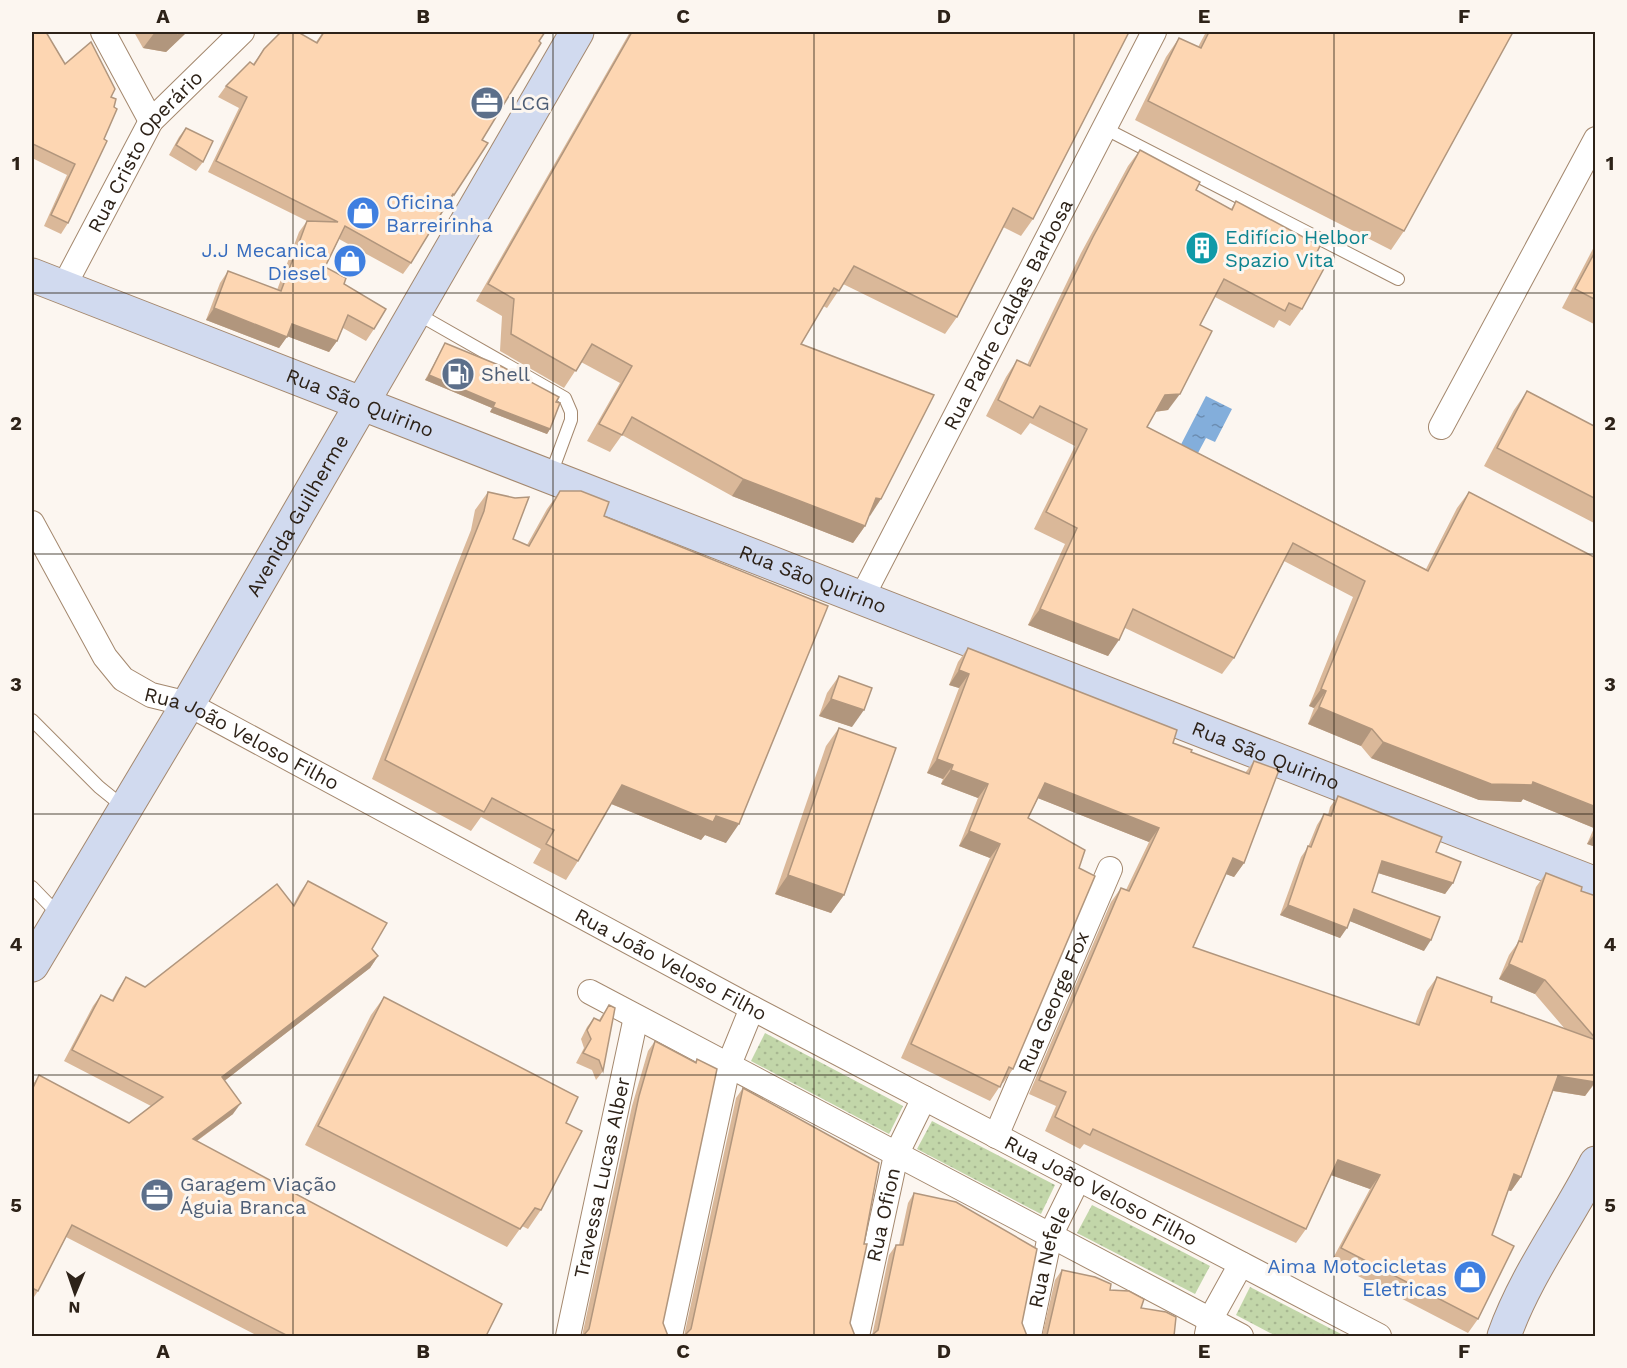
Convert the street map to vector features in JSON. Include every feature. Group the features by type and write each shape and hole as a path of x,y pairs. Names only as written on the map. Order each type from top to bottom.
{"street":[{"path":"103,32 151,122"},
{"name":"Rua Cristo Operário","path":"63,286 151,122 242,32"},
{"name":"Avenida Guilherme","path":"32,965 188,704 578,32"},
{"name":"Rua Padre Caldas Barbosa","path":"862,597 1154,32"},
{"path":"1441,427 1596,139"},
{"name":"Rua São Quirino","path":"32,275 364,402 1596,884"},
{"name":"Rua João Veloso Filho","path":"32,523 105,657 123,679 152,695 188,704 752,1008 1379,1336"},
{"name":"Rua George Fox","path":"996,1136 1110,869"},
{"path":"590,992 1050,1236 1209,1328 1241,1336"},
{"path":"670,1336 728,1067 752,1008"},
{"name":"Travessa Lucas Alber","path":"568,1336 636,1017"},
{"name":"Rua Ofion","path":"857,1336 896,1155 924,1098"},
{"path":"1504,1336 1534,1269 1579,1196 1596,1163"},
{"name":"Rua Nefele","path":"1029,1336 1050,1236 1078,1179"},
{"path":"1528,1336 1534,1310 1580,1228 1579,1196"},
{"path":"1209,1328 1240,1264"}],"lane":[{"path":"1104,128 1398,279"},
{"path":"416,312 565,398 571,412 570,420 551,475"},
{"path":"32,720 99,787 126,808"},
{"path":"32,887 61,917"}],"green space":[{"path":"765,1033 903,1106 889,1134 751,1061"},
{"path":"932,1121 1055,1185 1041,1214 917,1149"},
{"path":"1092,1205 1210,1266 1195,1294 1077,1233"},
{"path":"1250,1287 1345,1336 1276,1336 1236,1315"}],"water":[{"path":"1206,396 1232,409 1215,442 1206,438 1191,466 1174,458"}],"building":[{"path":"32,32 46,32 65,64 91,42 115,89 111,97 116,99 114,107 117,109 104,139 107,141 68,223 51,215 75,164 33,144 32,146"},
{"path":"160,32 181,32 178,35"},
{"path":"281,32 298,32 317,43 324,32 545,32 539,41 541,43 482,140 488,143 453,194 411,263 345,226 325,267 346,278 344,284 386,309 374,329 348,315 337,341 292,324 287,337 214,308 228,271 281,291 307,221 338,222 216,161 247,97 226,86 250,62 254,65 264,49"},
{"path":"632,32 1129,32 1033,219 1013,208 957,317 854,266 839,291 834,288 801,344 934,395 881,499 876,498 865,526 743,479 632,417 622,435 599,424 632,366 592,344 576,371 511,334 514,299 488,284"},
{"path":"1209,32 1513,32 1404,231 1148,101 1179,38 1201,48"},
{"path":"186,128 213,141 203,162 176,145"},
{"path":"1140,150 1200,182 1196,190 1232,210 1236,201 1320,246 1316,254 1328,261 1302,309 1289,303 1285,311 1224,279 1200,325 1212,331 1180,394 1165,395 1147,427 1428,571 1469,492 1596,558 1596,807 1533,782 1532,785 1491,784 1383,742 1372,729 1319,707 1326,691 1321,689 1365,581 1293,543 1234,658 1133,609 1119,640 1040,609 1077,528 1046,512 1087,429 1040,406 1033,418 998,400 1017,360 1030,366 1093,237"},
{"path":"1596,250 1596,300 1575,289"},
{"path":"445,343 501,366 559,397 556,402 560,403 550,429 493,407 495,403 429,375"},
{"path":"1527,391 1596,427 1596,499 1497,448"},
{"path":"560,491 581,491 609,502 604,516 828,606 739,824 716,816 713,822 622,785 578,861 546,844 554,830 492,798 484,812 385,760 484,511 488,492 515,498 529,497 513,539 529,546"},
{"path":"968,648 1177,730 1173,743 1192,750 1191,752 1249,774 1254,761 1279,770 1244,863 1233,858 1193,947 1419,1025 1437,977 1492,997 1491,1002 1596,1040 1595,1082 1558,1076 1521,1177 1514,1174 1492,1235 1514,1246 1478,1319 1341,1248 1380,1175 1338,1160 1306,1229 1093,1129 1090,1135 1055,1117 1066,1092 1039,1080 1121,888 1129,891 1159,828 1045,783 1028,818 1085,850 1079,868 1095,876 1013,1069 1009,1067 1000,1087 911,1044 1000,844 969,831 988,784 951,770 953,765 937,759 969,674 959,670"},
{"path":"839,676 872,688 864,710 831,699"},
{"path":"839,728 896,748 844,895 788,875"},
{"path":"1338,796 1442,837 1436,852 1461,862 1453,883 1382,861 1372,892 1440,917 1431,940 1354,909 1347,928 1288,905 1308,846 1311,847 1324,814 1331,816"},
{"path":"1546,873 1582,887 1581,891 1596,896 1596,1039 1545,980 1509,964 1519,941 1522,942"},
{"path":"308,881 387,923 372,949 378,956 222,1077 241,1103 193,1139 502,1304 486,1336 288,1336 72,1225 38,1291 32,1288 32,1090 39,1075 129,1123 163,1097 72,1050 101,995 113,1001 126,977 145,987 277,884 294,906"},
{"path":"384,997 578,1097 566,1123 582,1131 541,1210 535,1208 520,1229 318,1126"},
{"path":"609,1005 615,1008 603,1071 599,1060 583,1053 591,1039 587,1030 594,1018 600,1021"},
{"path":"655,1041 696,1063 697,1059 717,1069 663,1323 668,1336 583,1336 589,1329 639,1096"},
{"path":"743,1088 879,1163 864,1244 867,1244 850,1323 855,1336 684,1336 691,1329"},
{"path":"914,1193 956,1202 1037,1249 1022,1323 1027,1336 871,1336 878,1330 896,1245 903,1245"},
{"path":"1062,1270 1095,1277 1111,1284 1110,1290 1129,1291 1144,1299 1141,1308 1166,1312 1176,1317 1174,1336 1045,1336"}],"place":[{"name":"LCG","path":"487,103"},
{"name":"Oficina Barreirinha","path":"363,213"},
{"name":"Edifício Helbor Spazio Vita","path":"1202,248"},
{"name":"J.J Mecanica Diesel","path":"350,261"},
{"name":"Shell","path":"458,374"},
{"name":"Garagem Viação Águia Branca","path":"157,1195"},
{"name":"Aima Motocicletas Eletricas","path":"1470,1277"}]}
